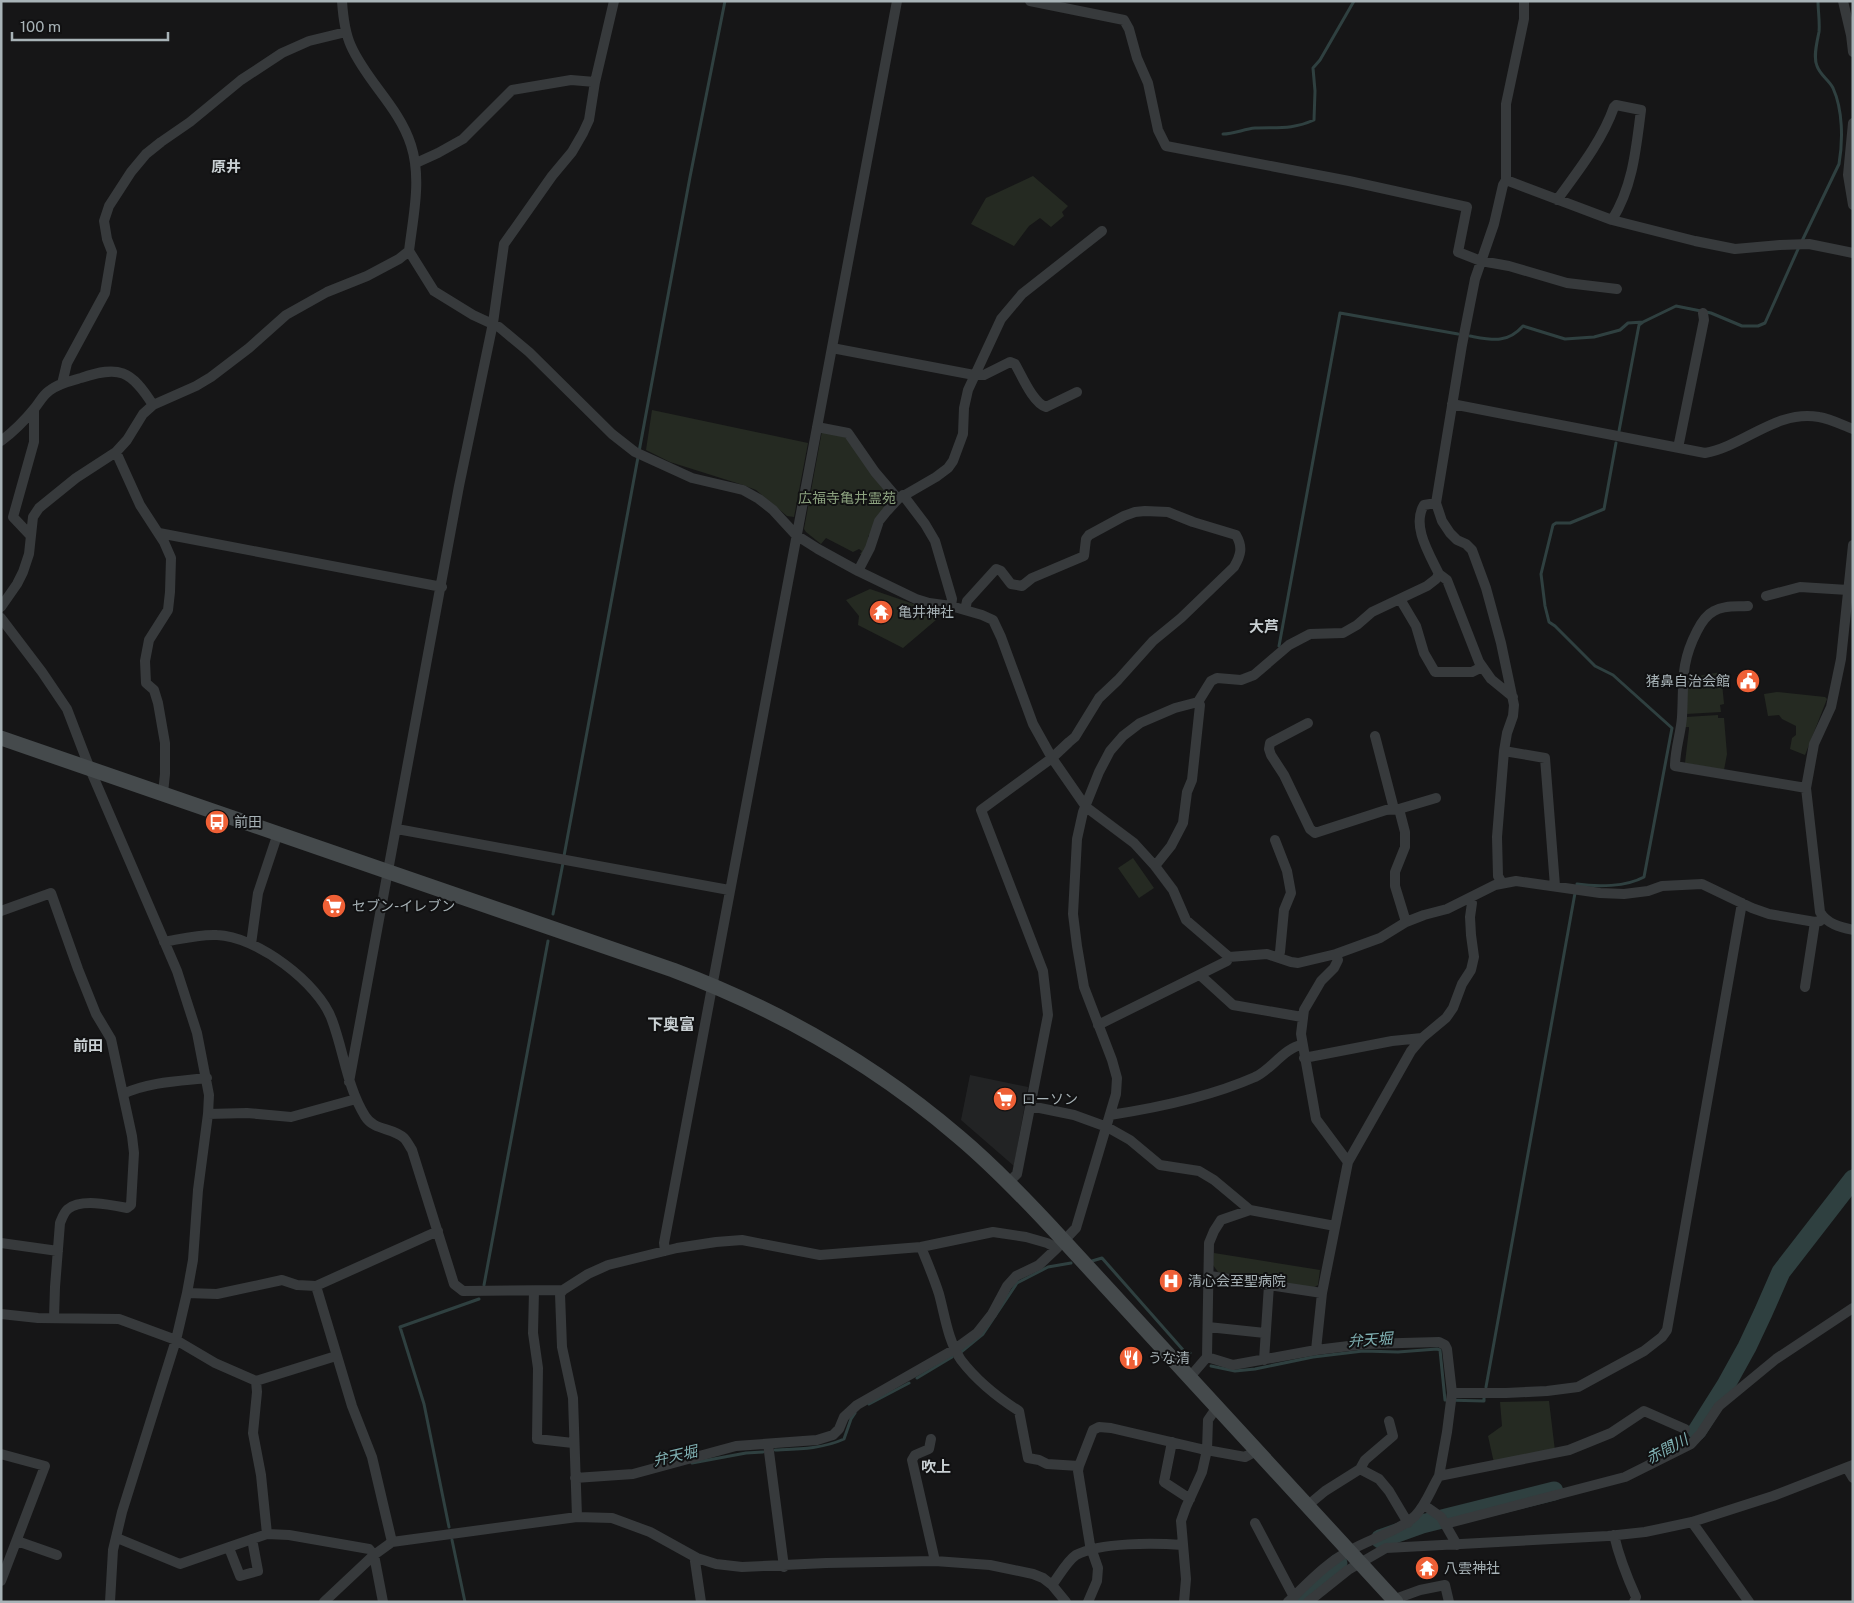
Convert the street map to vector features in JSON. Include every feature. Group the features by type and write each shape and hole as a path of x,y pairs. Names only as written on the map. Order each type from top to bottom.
{"street":[{"path":"342,1 346,32 351,47 374,84 391,106 410,143 416,163 416,184 409,251 434,291 473,314 493,323 529,352 612,434 639,454 692,478 743,490 773,510 796,535 858,571 916,599 951,606 993,620 1033,724 1052,758 1086,807 1134,843 1156,866 1173,890 1186,920 1229,957 1267,954 1298,963 1336,954 1380,938 1406,922 1447,909 1502,883 1516,881 1624,894 1648,891 1662,886 1702,884 1770,914 1819,920 1853,930"},
{"path":"350,1082 459,486 493,323 504,244 552,176 572,152 589,120 595,82 614,1"},
{"path":"665,1251 664,1243 729,890 897,1"},
{"path":"1030,1 1124,20 1129,29 1137,58 1148,84 1158,130 1166,146 1349,181 1467,208 1458,252 1567,283 1616,289"},
{"path":"1502,883 1498,876 1497,836 1504,751 1507,733 1513,716 1513,697 1488,597 1472,550 1466,544 1457,540 1450,532 1442,520 1436,503 1475,279 1494,224 1503,185 1506,180 1506,104 1524,19 1524,1"},
{"path":"1843,1 1852,35 1853,52"},
{"path":"62,384 67,363 105,292 112,252 107,239 104,221 108,206 131,172 146,154 161,142 190,122 241,80 282,53 309,41 346,32"},
{"path":"416,163 463,139 512,90 571,80 595,82"},
{"path":"1557,200 1580,169 1601,135 1614,107 1616,105 1641,110 1635,159 1622,198 1612,220"},
{"path":"1853,123 1848,175 1853,206"},
{"path":"1506,180 1612,220 1735,249 1808,244 1853,253"},
{"path":"858,571 870,548 879,521 900,497 936,477 948,468 953,461 963,434 966,399 974,375 1001,318 1022,294 1102,231"},
{"path":"1,607 17,584 29,554 33,517 39,508 76,478 116,452 127,440 144,414 153,405 196,386 211,377 249,348 286,315 327,292 367,276 399,259 409,251"},
{"path":"1678,448 1704,320 1703,313"},
{"path":"832,348 974,375 984,375 1004,363 1010,362 1015,364 1041,406 1046,407 1077,392"},
{"path":"1,440 9,435 34,410 48,391 62,384 101,371 112,370 121,372 135,381 153,405"},
{"path":"1452,404 1705,453 1776,423 1802,417 1821,417 1853,429"},
{"path":"30,535 13,517 34,442 34,410"},
{"path":"817,427 848,433 875,472 925,524 935,541 952,599 951,606"},
{"path":"116,452 140,505 159,533 171,558 168,610 148,640 145,661 146,682 154,690 156,696 165,743 163,793"},
{"path":"1436,503 1424,505 1420,512 1420,525 1425,546 1439,574 1447,580 1482,667 1491,678 1513,697"},
{"path":"965,610 967,601 996,568 1011,584 1022,586 1032,578 1084,556 1086,539 1089,535 1135,512 1168,512 1236,536 1241,549 1240,557 1234,567 1138,656 1118,680 1099,698 1074,737 1052,758 981,810 1043,971 1048,1015 1017,1174 1008,1183"},
{"path":"159,533 442,586"},
{"path":"1805,987 1819,920 1806,788 1814,744 1830,707 1841,659 1853,545"},
{"path":"575,1478 632,1474 736,1446 817,1440 833,1435 839,1429 844,1418 857,1405 955,1349 977,1333 992,1314 1007,1286 1016,1276 1039,1265 1076,1228 1116,1094 1117,1078 1112,1060 1084,987 1073,914 1077,839 1086,807 1110,751 1123,736 1140,723 1174,708 1198,702 1211,681 1216,678 1242,680 1248,678 1289,645 1310,634 1343,633 1357,625 1372,612 1427,586 1439,574"},
{"path":"1766,596 1800,587 1849,592"},
{"path":"1400,599 1416,626 1424,653 1436,672 1472,672 1482,667"},
{"path":"1748,606 1725,607 1714,611 1704,620 1689,647 1685,659 1682,717 1675,752 1675,766 1806,788"},
{"path":"1,618 67,709 90,769 135,870 187,998 207,1078 210,1103 198,1190 193,1260 188,1293 176,1340 122,1512 112,1558 110,1602"},
{"path":"1156,866 1171,846 1183,823 1187,792 1192,780 1200,705 1198,702"},
{"path":"1308,723 1270,743 1269,749 1284,774 1310,830 1315,834 1356,819 1436,798"},
{"path":"1375,736 1405,832 1405,848 1395,872 1395,886 1406,922"},
{"path":"1,738 634,956 712,985 782,1017 868,1068 905,1094 960,1138 1008,1183 1061,1245 1258,1450 1349,1551 1402,1598"},
{"path":"1504,751 1545,758 1556,886"},
{"path":"397,829 729,890"},
{"path":"251,944 258,893 278,833"},
{"path":"1276,840 1287,871 1291,892 1284,910 1280,952 1277,958"},
{"path":"1,912 51,892 92,1005 111,1039 132,1136 134,1153 131,1205 127,1208 102,1204 75,1205 68,1209 60,1223 54,1318"},
{"path":"1316,1350 1322,1293 1348,1162 1411,1051 1422,1038 1446,1018 1453,1008 1462,984 1471,970 1474,957 1470,917 1472,903 1470,898"},
{"path":"1451,1398 1578,1387 1644,1351 1662,1337 1667,1330 1742,903"},
{"path":"164,942 218,935 235,938 251,944 279,961 322,1001 331,1018 350,1082 366,1119 382,1129 404,1138 412,1150 454,1284 463,1291 563,1290"},
{"path":"1336,954 1338,960 1334,968 1321,981 1313,993 1302,1017 1302,1045 1316,1119 1348,1162"},
{"path":"1098,1024 1200,975 1227,961 1229,957"},
{"path":"1200,975 1233,1005 1302,1017"},
{"path":"1304,1058 1392,1041 1422,1038"},
{"path":"1110,1115 1141,1110 1213,1092 1253,1078 1261,1074 1278,1059 1302,1045"},
{"path":"123,1094 131,1090 207,1078"},
{"path":"208,1114 247,1113 291,1116 356,1099"},
{"path":"1030,1106 1074,1115 1107,1127 1130,1140 1160,1165 1199,1171 1214,1180 1250,1210 1335,1226"},
{"path":"1189,1378 1207,1357 1210,1276 1209,1243 1221,1220 1250,1210"},
{"path":"188,1293 217,1294 282,1280 297,1285 316,1286 438,1231"},
{"path":"577,1517 573,1443 573,1398 562,1347 560,1294 563,1290 588,1274 608,1265 665,1251 716,1242 742,1240 820,1255 921,1247 993,1232 1061,1245"},
{"path":"1,1243 58,1252"},
{"path":"921,1247 938,1292 955,1349 976,1377 996,1396 1019,1411 1028,1458 1047,1464 1078,1466"},
{"path":"1210,1276 1322,1293"},
{"path":"1264,1360 1269,1285"},
{"path":"316,1286 352,1406 372,1457 392,1542"},
{"path":"534,1291 534,1333 538,1368 537,1439 573,1443"},
{"path":"1443,1521 1625,1477 1691,1444 1701,1433 1719,1406 1776,1359 1853,1308"},
{"path":"1,1314 54,1318 119,1319 176,1340 215,1362 256,1381 336,1356"},
{"path":"1208,1327 1265,1333"},
{"path":"1207,1357 1233,1365 1316,1350 1365,1344 1439,1342 1447,1348 1451,1398 1439,1476 1430,1490 1424,1505 1408,1523 1349,1551 1333,1562 1291,1599 1255,1524"},
{"path":"256,1381 257,1392 253,1433 261,1475 267,1534"},
{"path":"1184,1602 1186,1579 1181,1521 1202,1472 1207,1450 1208,1420 1217,1407"},
{"path":"1439,1476 1569,1450 1611,1433 1644,1411 1685,1429"},
{"path":"1308,1506 1325,1491 1360,1470 1365,1460 1393,1436 1389,1421"},
{"path":"1088,1602 1097,1581 1098,1568 1091,1550 1078,1466 1094,1430 1099,1427 1110,1428 1245,1458 1258,1450"},
{"path":"932,1439 929,1449 914,1455 912,1460 934,1561"},
{"path":"1172,1442 1164,1482 1190,1499"},
{"path":"768,1444 784,1567"},
{"path":"1,1454 44,1466 1,1582"},
{"path":"1308,1602 1348,1570 1386,1548 1645,1532 1692,1522 1773,1496 1850,1466 1853,1478"},
{"path":"1360,1470 1379,1479 1389,1491 1408,1523"},
{"path":"1424,1505 1443,1521 1457,1545"},
{"path":"324,1602 374,1555 392,1542 577,1517 612,1518 650,1532 697,1558 716,1564 742,1568 826,1563 934,1561 990,1565 1019,1570 1033,1574 1052,1585 1066,1602"},
{"path":"1692,1522 1749,1602"},
{"path":"117,1538 180,1564 267,1534 289,1535 369,1549 374,1555 383,1602"},
{"path":"1614,1535 1626,1574 1636,1598 1634,1602"},
{"path":"229,1548 240,1576 258,1571 252,1539"},
{"path":"17,1541 57,1555"},
{"path":"1052,1585 1074,1556 1091,1550 1150,1543 1183,1545"},
{"path":"697,1558 701,1602"},
{"path":"1389,1602 1445,1585 1449,1602"}],"shaded area":[{"path":"970,1075 1028,1087 1014,1166 961,1120"}],"green space":[{"path":"1033,176 1068,206 1062,212 1064,216 1051,227 1040,218 1029,226 1014,246 971,224 986,198"},
{"path":"652,410 808,443 794,517 787,516 756,490 670,462 646,450"},
{"name":"広福寺亀井霊苑","path":"822,431 845,433 894,498 872,534 868,536 870,541 864,555 860,554 862,551 859,549 853,552 826,538 821,544 804,529"},
{"path":"870,589 943,614 903,648 858,625 859,616 846,600"},
{"path":"1721,672 1724,704 1720,705 1721,712 1686,714 1686,678"},
{"path":"1777,692 1825,697 1827,699 1805,755 1790,749 1792,738 1796,735 1796,726 1782,719 1779,715 1768,716 1764,694"},
{"path":"1718,715 1718,718 1724,718 1727,754 1724,770 1685,763 1689,729 1689,727 1685,727 1686,717"},
{"path":"1133,858 1154,888 1139,898 1118,868"},
{"path":"1214,1253 1320,1270 1318,1285 1313,1288 1218,1272 1213,1265"},
{"path":"1549,1401 1555,1451 1494,1463 1488,1436 1502,1426 1500,1402"}],"waterway":[{"path":"564,856 690,177 725,1"},
{"path":"1223,134 1255,128 1291,127 1314,120 1315,91 1313,68 1320,60 1354,1"},
{"path":"1802,241 1839,164 1841,146 1839,106 1833,88 1818,69 1815,58 1819,32 1818,1"},
{"path":"1470,336 1492,339 1505,338 1511,336 1523,326 1565,339 1594,337 1620,330 1628,323 1643,322 1676,306 1711,313 1742,326 1758,326 1765,323 1799,247"},
{"path":"1279,646 1340,313 1458,334"},
{"path":"1619,431 1639,325 1643,322"},
{"path":"1577,884 1593,886 1611,885 1629,883 1644,877 1672,728 1613,675 1595,666 1549,622 1545,606 1541,574 1553,525 1556,523 1570,523 1604,509 1616,443"},
{"path":"553,914 563,863"},
{"path":"1486,1387 1575,893"},
{"path":"484,1285 548,941"},
{"name":"赤間川","path":"1697,1431 1747,1347 1781,1272 1853,1179"},
{"name":"弁天堀","path":"1092,1261 1102,1258 1184,1351 1190,1353"},
{"name":"弁天堀","path":"961,1352 983,1334 1017,1283 1048,1267 1071,1263"},
{"path":"449,1527 424,1404 400,1327 479,1299"},
{"name":"弁天堀","path":"1211,1366 1235,1371 1255,1369 1313,1357 1363,1351 1398,1352 1437,1349 1440,1350 1445,1400 1484,1401 1484,1397"},
{"name":"弁天堀","path":"917,1378 952,1357"},
{"name":"弁天堀","path":"869,1404 909,1383"},
{"name":"弁天堀","path":"775,1450 819,1447 844,1439 855,1413"},
{"name":"弁天堀","path":"692,1463 746,1453 763,1452"},
{"name":"赤間川","path":"1380,1539 1422,1524 1554,1491"},
{"path":"452,1540 465,1602"},
{"name":"赤間川","path":"1296,1602 1338,1563"}],"place":[{"name":"亀井神社","path":"881,612"},
{"name":"猪鼻自治会館","path":"1748,681"},
{"name":"前田","path":"217,822"},
{"name":"セブン-イレブン","path":"334,906"},
{"name":"ローソン","path":"1005,1099"},
{"name":"清心会至聖病院","path":"1171,1281"},
{"name":"うな清","path":"1131,1358"},
{"name":"八雲神社","path":"1427,1568"}],"district":[{"name":"原井","path":"226,167"},
{"name":"大芦","path":"1264,627"},
{"name":"下奥富","path":"671,1024"},
{"name":"前田","path":"88,1046"},
{"name":"吹上","path":"936,1467"}]}
